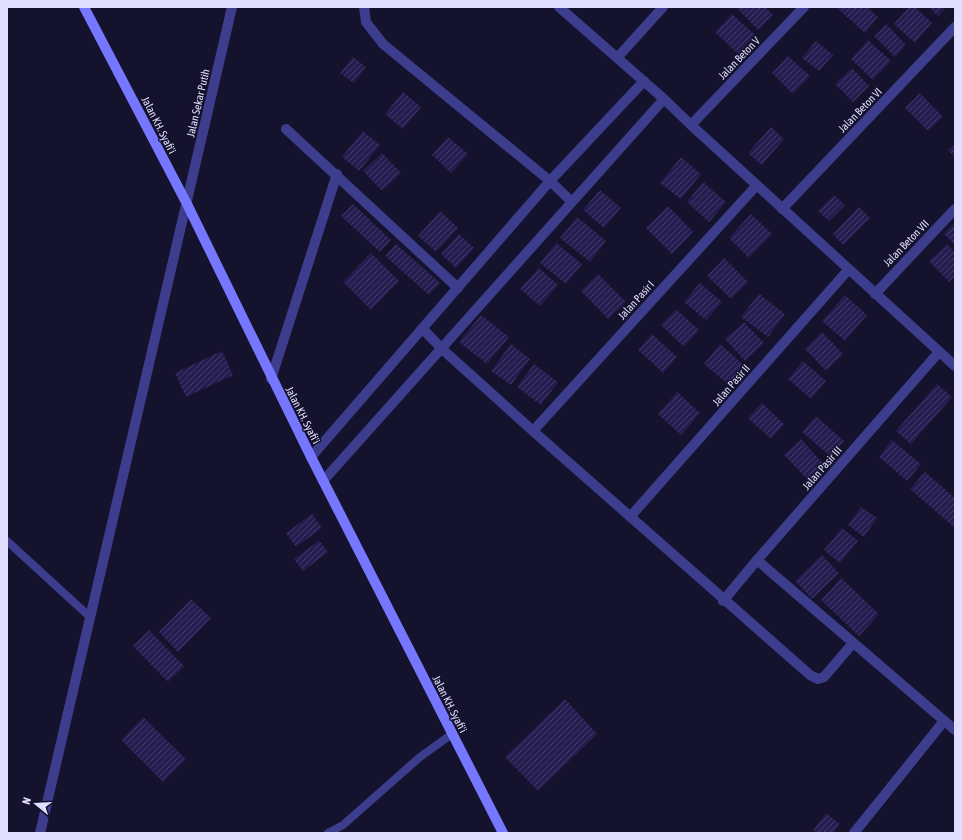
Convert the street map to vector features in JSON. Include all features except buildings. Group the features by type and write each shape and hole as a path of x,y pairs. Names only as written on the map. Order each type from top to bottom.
{"main road":[{"name":"Jalan KH. Syafi'i","path":"84,7 187,204 271,379 503,833"}],"street":[{"name":"Jalan Sekar Putih","path":"40,833 232,7"},
{"path":"364,7 366,22 383,44 550,181 572,202"},
{"path":"559,7 664,99 875,294 939,352 954,363"},
{"path":"617,58 663,7"},
{"name":"Jalan Beton V","path":"691,125 804,7"},
{"name":"Jalan Beton VI","path":"782,209 955,27"},
{"path":"311,457 550,181 644,81"},
{"path":"323,481 664,99"},
{"path":"286,129 337,174 458,288"},
{"path":"271,379 337,174"},
{"name":"Jalan Pasir I","path":"533,431 757,185"},
{"name":"Jalan Beton VII","path":"875,294 955,209"},
{"name":"Jalan Pasir II","path":"630,517 849,269"},
{"path":"423,329 441,348 533,431 810,675 818,679 824,677 853,643"},
{"name":"Jalan Pasir III","path":"724,600 757,560 939,352"},
{"path":"757,560 955,730"},
{"path":"854,833 944,721"}],"lane":[{"path":"7,541 90,617"},
{"path":"328,833 343,824 420,757 452,734"}]}
